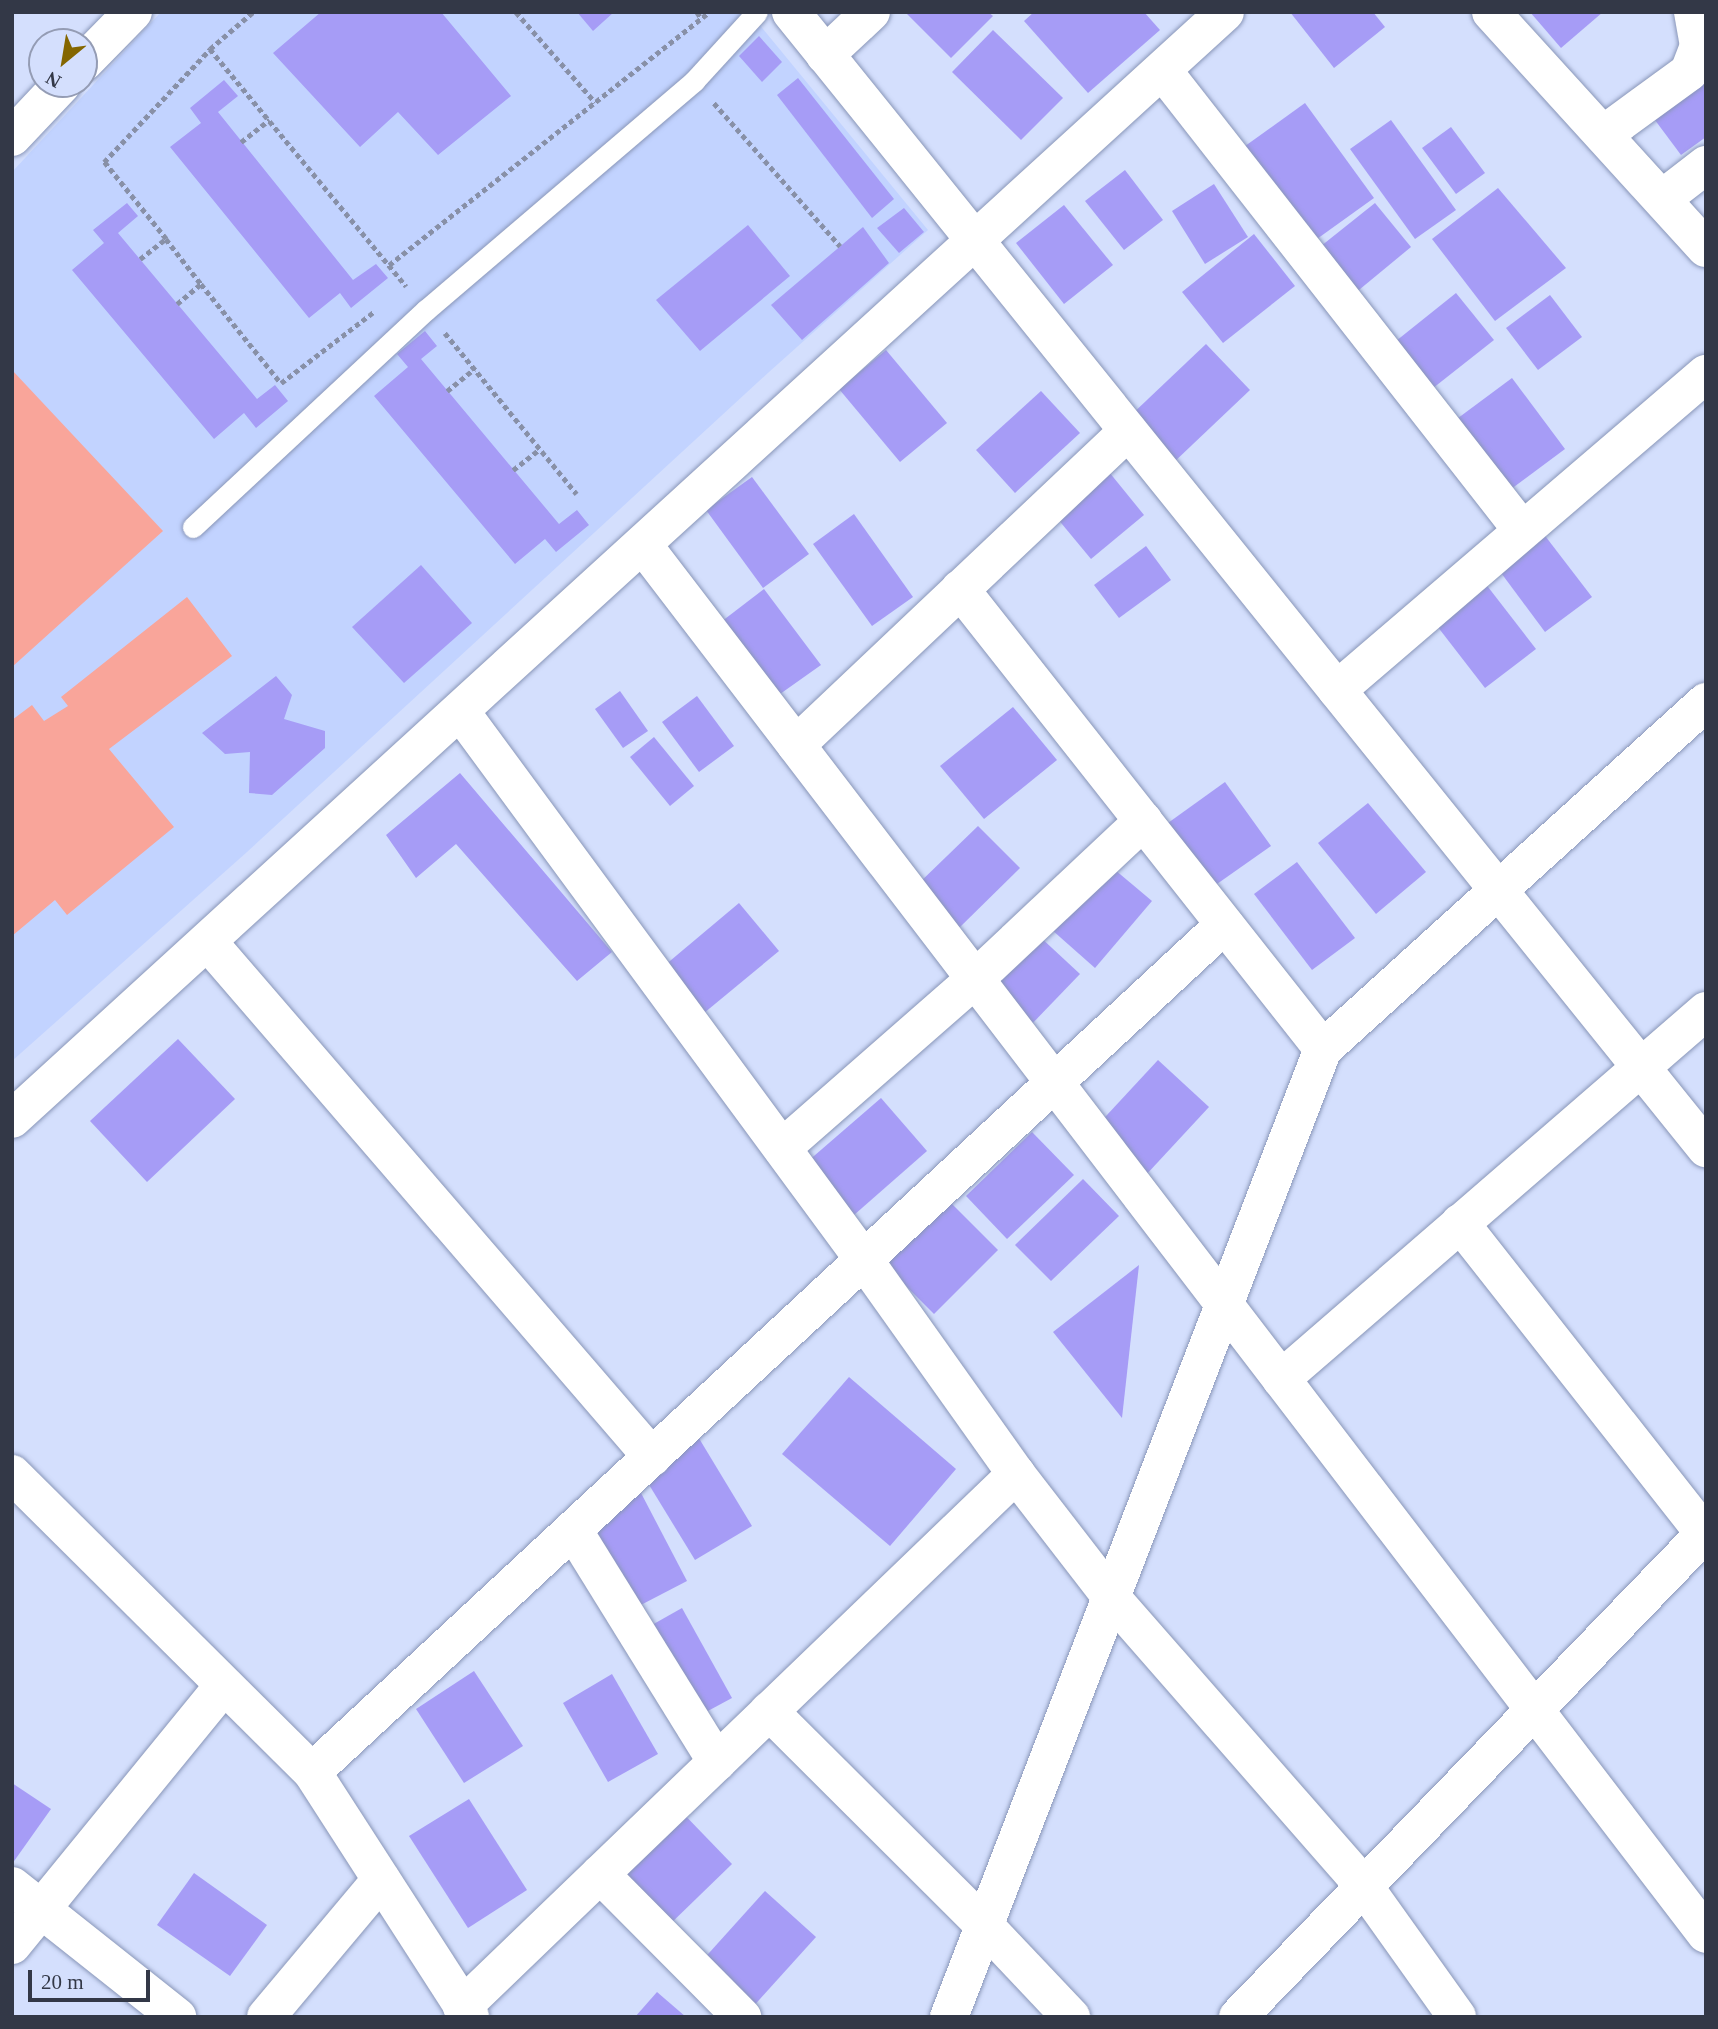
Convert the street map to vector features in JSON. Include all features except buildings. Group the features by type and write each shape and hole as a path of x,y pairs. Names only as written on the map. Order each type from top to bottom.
{"street":[{"path":"98,48 134,12"},
{"path":"791,12 1706,1148"},
{"path":"825,55 871,12"},
{"path":"12,1119 1225,12"},
{"path":"1491,12 1706,248"},
{"path":"1604,134 1689,72 1699,46 1693,12"},
{"path":"1163,71 1522,530"},
{"path":"19,116 43,98"},
{"path":"1662,199 1706,165"},
{"path":"1336,690 1706,374"},
{"path":"796,745 1128,430"},
{"path":"643,545 1706,1934"},
{"path":"960,589 1323,1049"},
{"path":"949,2017 1323,1049 1706,702"},
{"path":"460,711 864,1260 1016,1474 1111,1597 1363,1885 1457,2017"},
{"path":"782,1148 975,979 1143,821"},
{"path":"312,1772 1224,925"},
{"path":"208,942 652,1457"},
{"path":"1281,1379 1706,1011"},
{"path":"1238,2017 1533,1708 1705,1534 1460,1223"},
{"path":"12,1474 312,1772 466,2012 600,1874 1016,1474"},
{"path":"573,1530 717,1762"},
{"path":"12,1945 224,1685"},
{"path":"769,1711 984,1925 1071,2017"},
{"path":"600,1874 742,2017"},
{"path":"266,2017 381,1880"},
{"path":"12,1886 177,2017"}],"lane":[{"path":"193,527 426,310 694,81 757,12"}],"path":[{"path":"253,12 210,49 104,162 281,383 376,309"},
{"path":"516,12 595,102"},
{"path":"696,12 701,18"},
{"path":"389,265 709,12"},
{"path":"664,48 840,246"},
{"path":"210,49 577,494"},
{"path":"241,142 269,120"},
{"path":"140,259 166,239"},
{"path":"177,304 201,284"},
{"path":"396,294 405,286"},
{"path":"447,391 474,369"},
{"path":"513,470 540,449"}],"shaded area":[{"path":"161,12 749,12 928,230 769,372 247,852 12,1061 12,172 81,98 98,98 98,80"},
{"path":"12,370 163,531 12,667"},
{"path":"187,597 232,656 109,749 174,827 67,915 55,900 12,936 12,720 32,705 44,721 68,706 61,697"}]}
